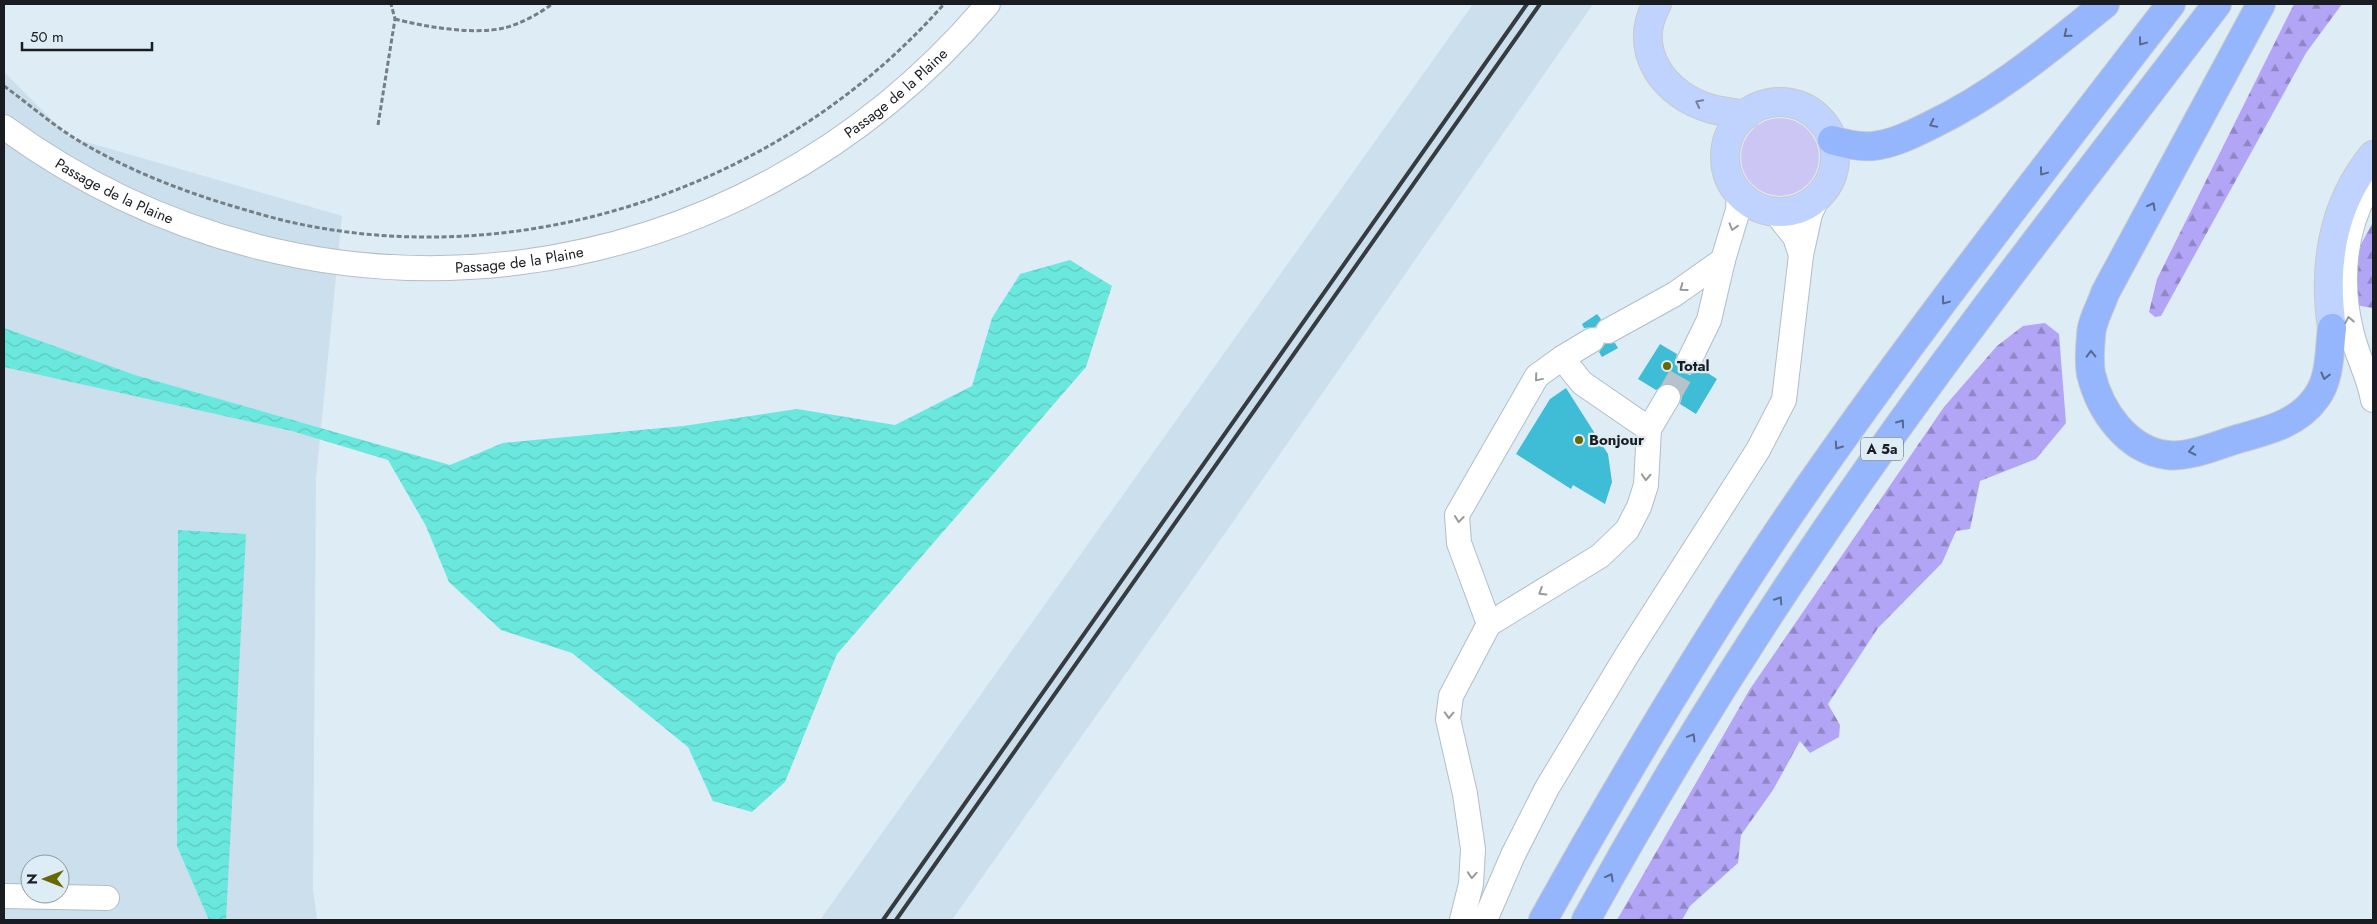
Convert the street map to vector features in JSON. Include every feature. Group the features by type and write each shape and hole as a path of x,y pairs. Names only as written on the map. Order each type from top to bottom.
{"highway":[{"path":"1832,140 1843,144 1874,146 1910,135 1968,108 2025,69 2105,4"},
{"name":"A 5a","path":"1543,920 1623,779 1695,660 1790,515 1906,352 2171,4"},
{"name":"A 5a","path":"1586,920 1636,829 1712,703 1816,544 1933,378 2217,4"},
{"path":"2261,4 2105,293 2090,334 2091,373 2104,408 2122,433 2148,450 2169,455 2192,452 2278,428 2303,414 2317,397 2326,378 2332,328"}],"main road":[{"path":"1658,4 1650,17 1647,38 1651,58 1658,74 1674,89 1699,104 1711,109 1746,115"},
{"path":"1769,104 1795,105 1818,118 1832,140 1834,158 1832,175 1818,197 1795,210 1775,212 1755,206 1739,193 1727,170 1726,153 1734,128 1746,115 1769,104"},
{"path":"2332,328 2327,288 2332,240 2350,190 2373,155"}],"street":[{"name":"Passage de la Plaine","path":"4,128 68,170 101,188 193,228 254,246 296,256 386,267 435,269 527,262 599,248 675,225 731,203 793,170 878,112 938,58 988,4"},
{"path":"2373,181 2360,207 2352,230 2345,279 2348,316 2352,336 2371,384 2373,400"},
{"path":"1689,362 1709,320 1723,260 1738,210 1739,193"},
{"path":"1485,920 1513,855 1547,788 1627,654 1758,450 1784,400 1801,255 1810,214 1818,197"},
{"path":"1775,212 1795,238 1801,255"},
{"path":"1489,624 1458,543 1457,515 1537,376 1562,358 1675,294 1723,260"},
{"path":"2332,328 2362,401 2373,418"},
{"path":"1562,358 1582,383 1649,429"},
{"path":"1462,920 1471,884 1473,849 1466,794 1448,719 1451,696 1489,624 1600,556 1627,530 1639,507 1646,486 1649,429 1668,397"},
{"path":"4,896 107,898"}],"path":[{"path":"378,125 395,20 391,4"},
{"path":"395,20 455,30 503,28 541,12 552,4"},
{"path":"4,86 70,136 145,174 205,198 288,222 381,235 442,236 504,232 543,227 633,206 669,194 733,166 779,142 847,95 918,33 944,4"}],"shaded area":[{"path":"1473,4 1593,4 1230,526 952,920 820,920"},
{"path":"4,72 69,137 342,216 316,478 313,889 317,920 4,920"},
{"path":"1780,118 1795,121 1808,129 1816,142 1819,157 1816,172 1808,185 1795,193 1780,196 1765,193 1752,185 1744,172 1741,157 1744,142 1752,129 1765,121"}],"green space":[{"path":"2294,4 2342,4 2306,53 2161,316 2155,317 2149,312 2157,279"},
{"path":"2373,222 2373,308 2355,305 2352,261"},
{"path":"2045,323 2059,334 2066,423 2036,459 1980,481 1970,529 1956,531 1942,563 1878,628 1828,704 1840,725 1839,737 1810,753 1800,741 1773,790 1741,835 1738,863 1690,906 1682,920 1617,920 1750,689 1944,407 1997,346 2023,326"}],"water":[{"path":"1070,260 1112,286 1086,367 837,654 785,782 752,812 713,801 688,747 572,653 501,630 449,582 426,526 388,460 292,431 4,367 4,328 135,375 450,465 503,443 683,426 797,409 895,425 972,386 992,318 1020,274"},
{"path":"178,530 246,534 226,920 209,920 177,846"}],"building":[{"path":"1597,314 1601,319 1595,327 1584,328 1582,324"},
{"path":"1615,343 1618,348 1602,357 1599,352 1605,344"},
{"path":"1660,344 1677,354 1675,362 1683,373 1690,375 1700,368 1717,379 1696,414 1680,404 1682,397 1675,385 1668,383 1656,390 1638,379"},
{"path":"1566,388 1608,454 1612,482 1605,504 1573,485 1571,489 1516,454 1550,399"}],"tunnel":[{"path":"1668,397 1689,361"}],"railway":[{"path":"883,920 1527,4"},
{"path":"896,920 1540,4"}],"place":[{"name":"Total","path":"1667,366"},
{"name":"Bonjour","path":"1579,440"}]}
